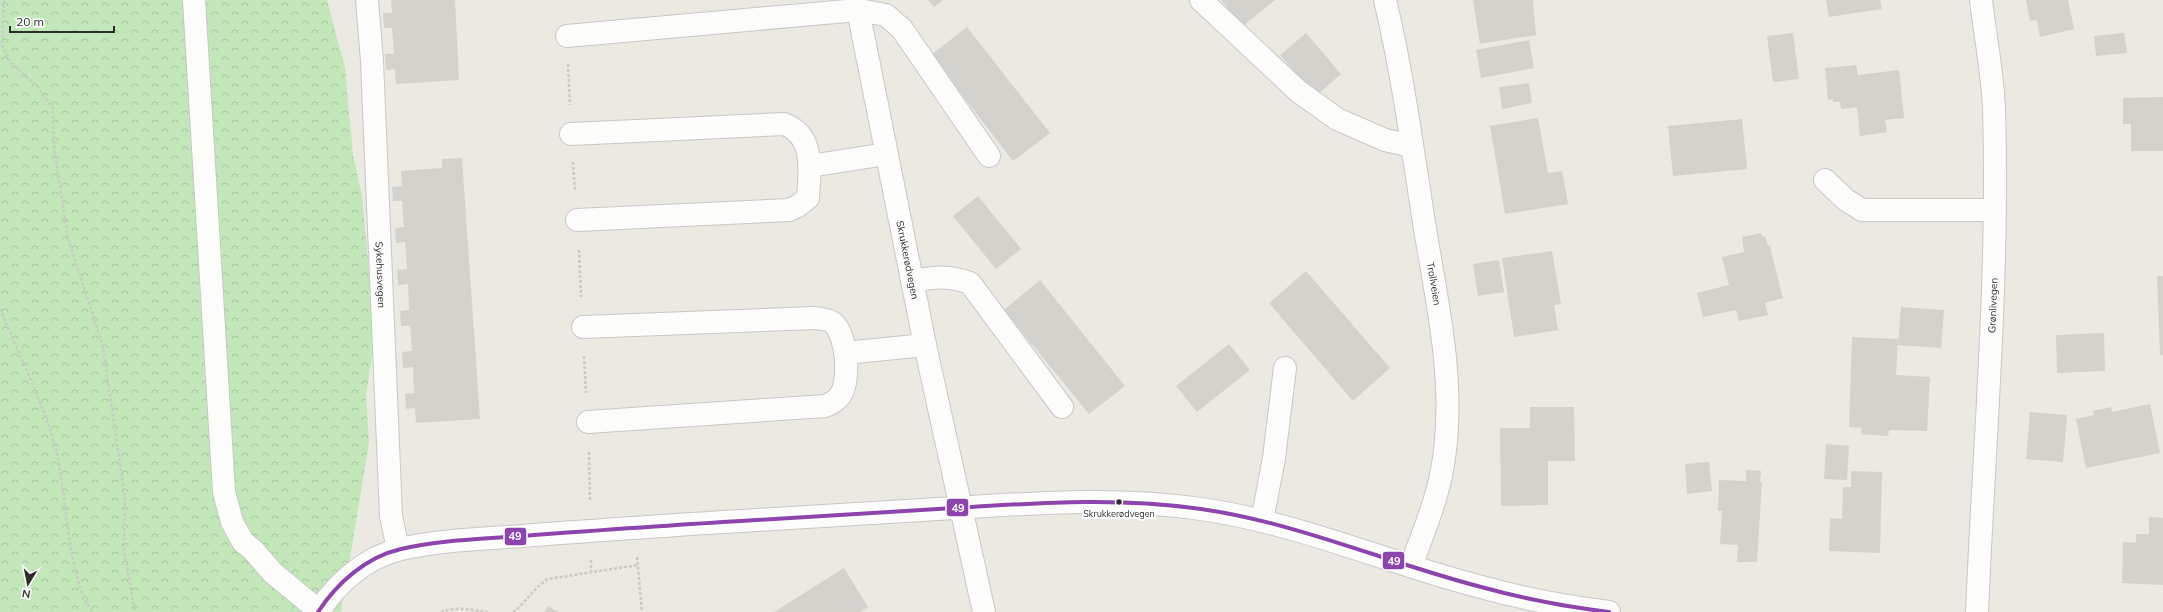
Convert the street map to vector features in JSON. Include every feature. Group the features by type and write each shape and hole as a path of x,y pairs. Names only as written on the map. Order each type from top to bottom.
{"street":[{"path":"194,0 224,492 232,522 243,542 253,550 273,573 318,611 338,585 363,565 398,549 443,542 635,527 960,508 1024,502 1150,503 1203,509 1262,521 1346,544 1411,566 1484,588 1610,612"},
{"name":"Sykehusvegen","path":"367,0 372,61 391,516 398,549"},
{"path":"1201,0 1298,91 1337,120 1385,140 1412,146"},
{"name":"Trollveien","path":"1385,0 1412,146 1443,338 1448,402 1445,452 1433,508 1411,566"},
{"name":"Grønlivegen","path":"1977,612 1992,332 1995,210 1994,108 1981,0"},
{"path":"567,36 857,5 886,15 902,29 989,156"},
{"name":"Skrukkerødvegen","path":"857,5 925,345 984,612"},
{"path":"571,134 784,124 794,128 802,136 810,166 808,198 798,206 789,210 577,220"},
{"path":"810,166 886,154"},
{"path":"1826,180 1846,200 1862,210 1995,210"},
{"path":"912,281 935,277 953,277 970,283 1062,407"},
{"path":"583,327 815,318 832,322 842,334 845,353 846,372 844,387 839,398 825,406 588,422"},
{"path":"845,353 925,345"},
{"path":"1262,521 1274,458 1285,368"}],"path":[{"path":"4,0 2,45 11,64 38,86 54,108 54,147 68,238 103,348 125,498 124,550 135,612"},
{"path":"0,309 38,399 56,450 75,567 86,604 93,612"},
{"path":"635,527 642,612"},
{"path":"513,612 521,606 536,587 548,579 638,565"},
{"path":"441,612 448,609 466,609 488,612"}],"green space":[{"path":"0,0 327,0 345,68 353,155 362,196 375,336 366,395 369,443 341,612 0,612"}],"building":[{"path":"391,0 455,0 459,80 396,84 395,69 386,70 385,54 394,54 392,28 384,28 383,13 392,13"},
{"path":"928,0 943,0 934,7"},
{"path":"1221,0 1275,0 1243,26"},
{"path":"1473,0 1533,0 1536,35 1480,44"},
{"path":"1826,0 1880,0 1882,9 1829,17"},
{"path":"2026,0 2068,0 2074,29 2040,37 2037,20 2030,21"},
{"path":"967,27 1050,133 1013,161 931,55"},
{"path":"1306,33 1341,74 1316,96 1280,55"},
{"path":"1793,33 1799,79 1773,82 1767,36"},
{"path":"2124,33 2127,53 2096,56 2094,36"},
{"path":"1529,40 1534,68 1481,78 1476,50"},
{"path":"1856,65 1858,75 1899,70 1904,118 1885,120 1887,132 1860,136 1857,107 1841,109 1840,102 1833,102 1833,99 1828,100 1825,68"},
{"path":"1529,83 1532,103 1502,109 1499,87"},
{"path":"2163,97 2163,151 2131,151 2131,124 2123,124 2123,98"},
{"path":"1538,118 1548,173 1562,171 1568,204 1505,214 1490,126"},
{"path":"1742,119 1747,169 1673,176 1668,126"},
{"path":"462,158 480,419 416,423 415,408 406,409 405,394 414,393 413,367 403,368 402,352 412,351 410,326 401,326 400,311 409,310 408,284 398,285 397,270 407,269 405,242 396,243 395,228 404,227 402,201 393,201 392,187 402,186 401,171 442,168 442,159"},
{"path":"978,196 1021,249 996,269 953,216"},
{"path":"1761,233 1762,237 1765,236 1768,246 1770,246 1783,298 1765,303 1768,315 1739,321 1736,310 1703,317 1697,293 1729,285 1722,257 1744,252 1742,237"},
{"path":"1552,251 1561,304 1554,305 1558,330 1514,337 1502,258"},
{"path":"1499,260 1504,292 1478,296 1473,264"},
{"path":"1306,271 1390,368 1353,401 1269,303"},
{"path":"2157,276 2163,276 2163,355 2160,355"},
{"path":"1040,280 1125,386 1089,414 1004,310"},
{"path":"1901,307 1944,310 1941,348 1898,345"},
{"path":"2104,333 2105,371 2057,373 2056,335"},
{"path":"1852,337 1898,339 1896,375 1930,377 1927,431 1889,430 1888,436 1861,434 1862,428 1849,427"},
{"path":"1229,344 1250,370 1197,412 1176,386"},
{"path":"2150,404 2160,453 2086,468 2076,419 2094,415 2093,411 2111,407 2112,412"},
{"path":"1530,407 1574,407 1575,461 1548,461 1548,505 1501,506 1500,428 1530,428"},
{"path":"2030,412 2067,415 2063,462 2026,459"},
{"path":"1826,444 1849,446 1847,480 1824,479"},
{"path":"1709,462 1712,491 1687,494 1685,464"},
{"path":"1746,470 1761,471 1760,482 1762,482 1757,562 1737,562 1738,545 1720,544 1722,511 1718,511 1719,480 1746,481"},
{"path":"1851,471 1882,472 1880,553 1829,551 1830,518 1842,519 1843,487 1851,487"},
{"path":"2149,517 2163,518 2163,585 2122,583 2123,542 2136,543 2136,534 2149,534"},
{"path":"844,568 868,607 860,612 774,612"},
{"path":"548,606 559,612 544,612"}],"transit line":[{"name":"49","path":"318,612 343,581 364,565 388,553 434,543 612,529 1016,504 1078,502 1170,505 1237,515 1309,534 1414,568 1515,596 1578,608 1609,612"}],"place":[{"name":"Skrukkerødvegen","path":"1119,502"}]}
